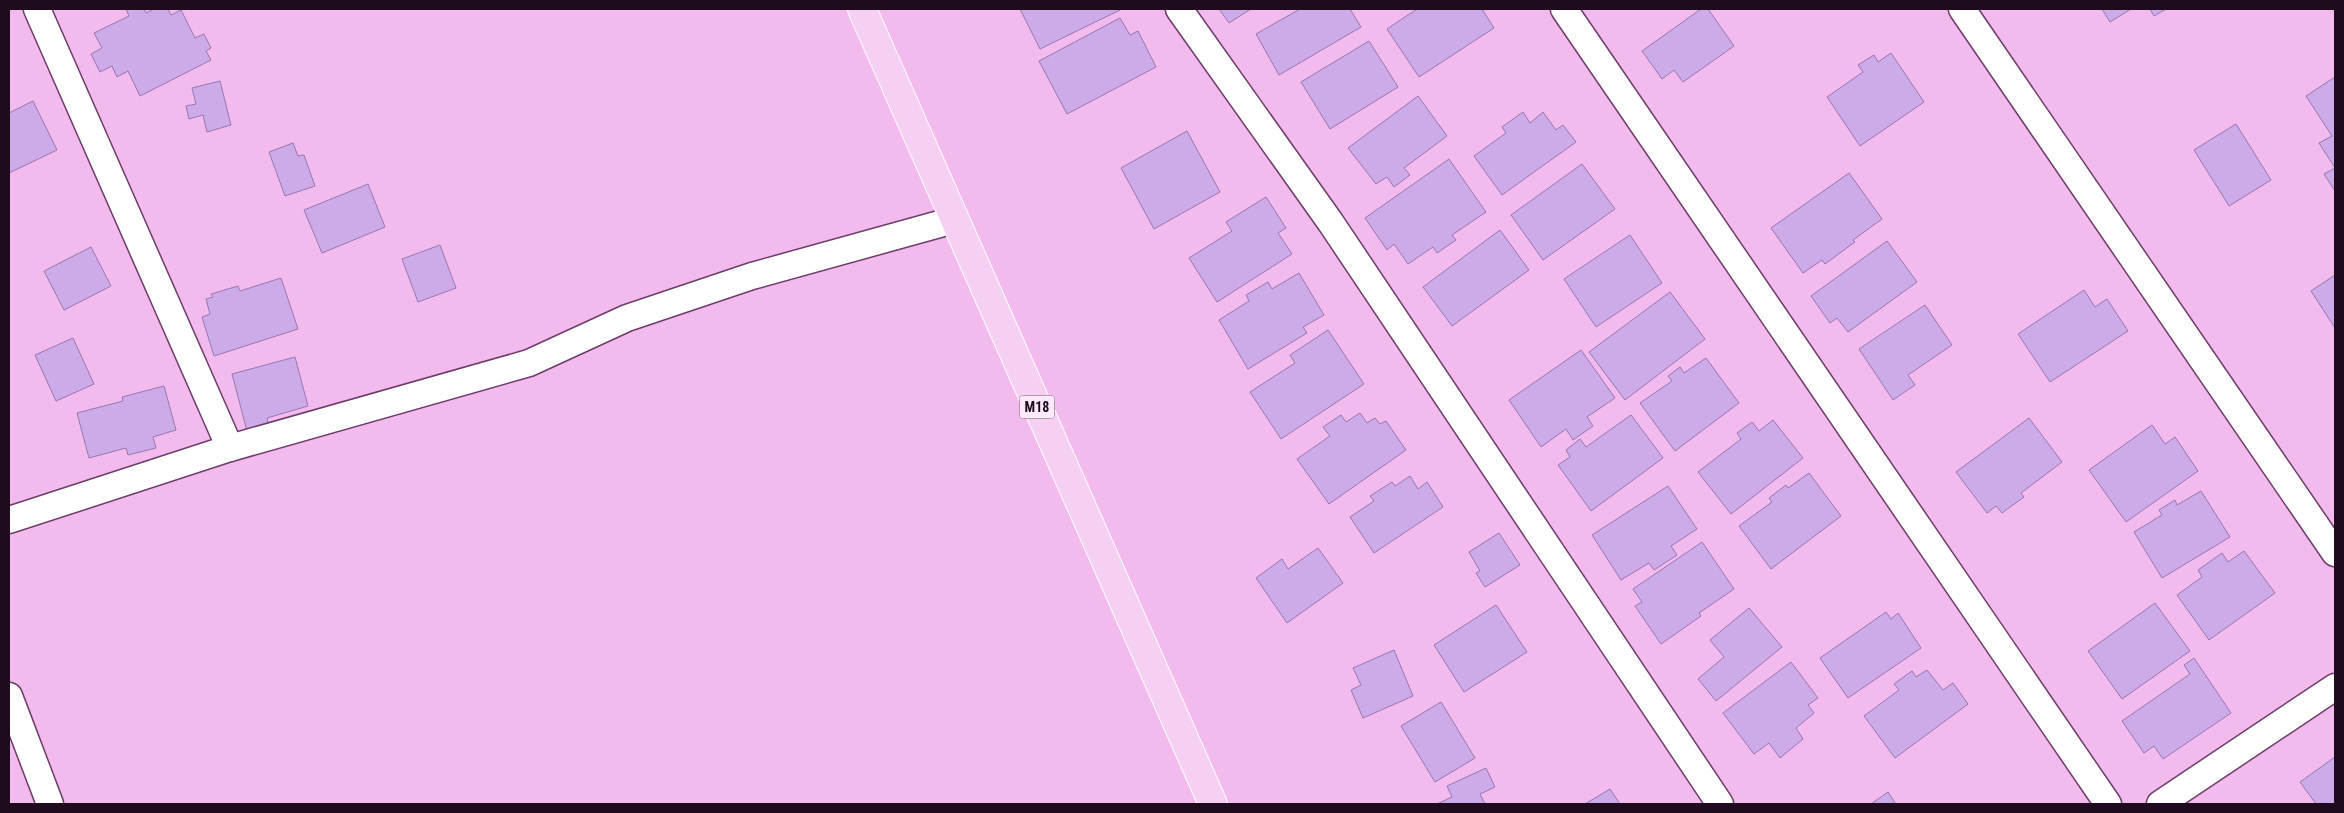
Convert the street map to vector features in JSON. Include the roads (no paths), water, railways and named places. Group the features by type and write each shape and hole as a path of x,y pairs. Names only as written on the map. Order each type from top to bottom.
{"main road":[{"name":"M18","path":"862,9 1213,804"}],"street":[{"path":"37,9 230,448"},
{"path":"1179,9 1331,223 1720,804"},
{"path":"1564,9 2108,804"},
{"path":"1962,9 2335,553"},
{"path":"9,520 230,448 529,364 627,318 752,276 954,220"},
{"path":"2160,804 2335,687"},
{"path":"9,696 50,804"}]}
